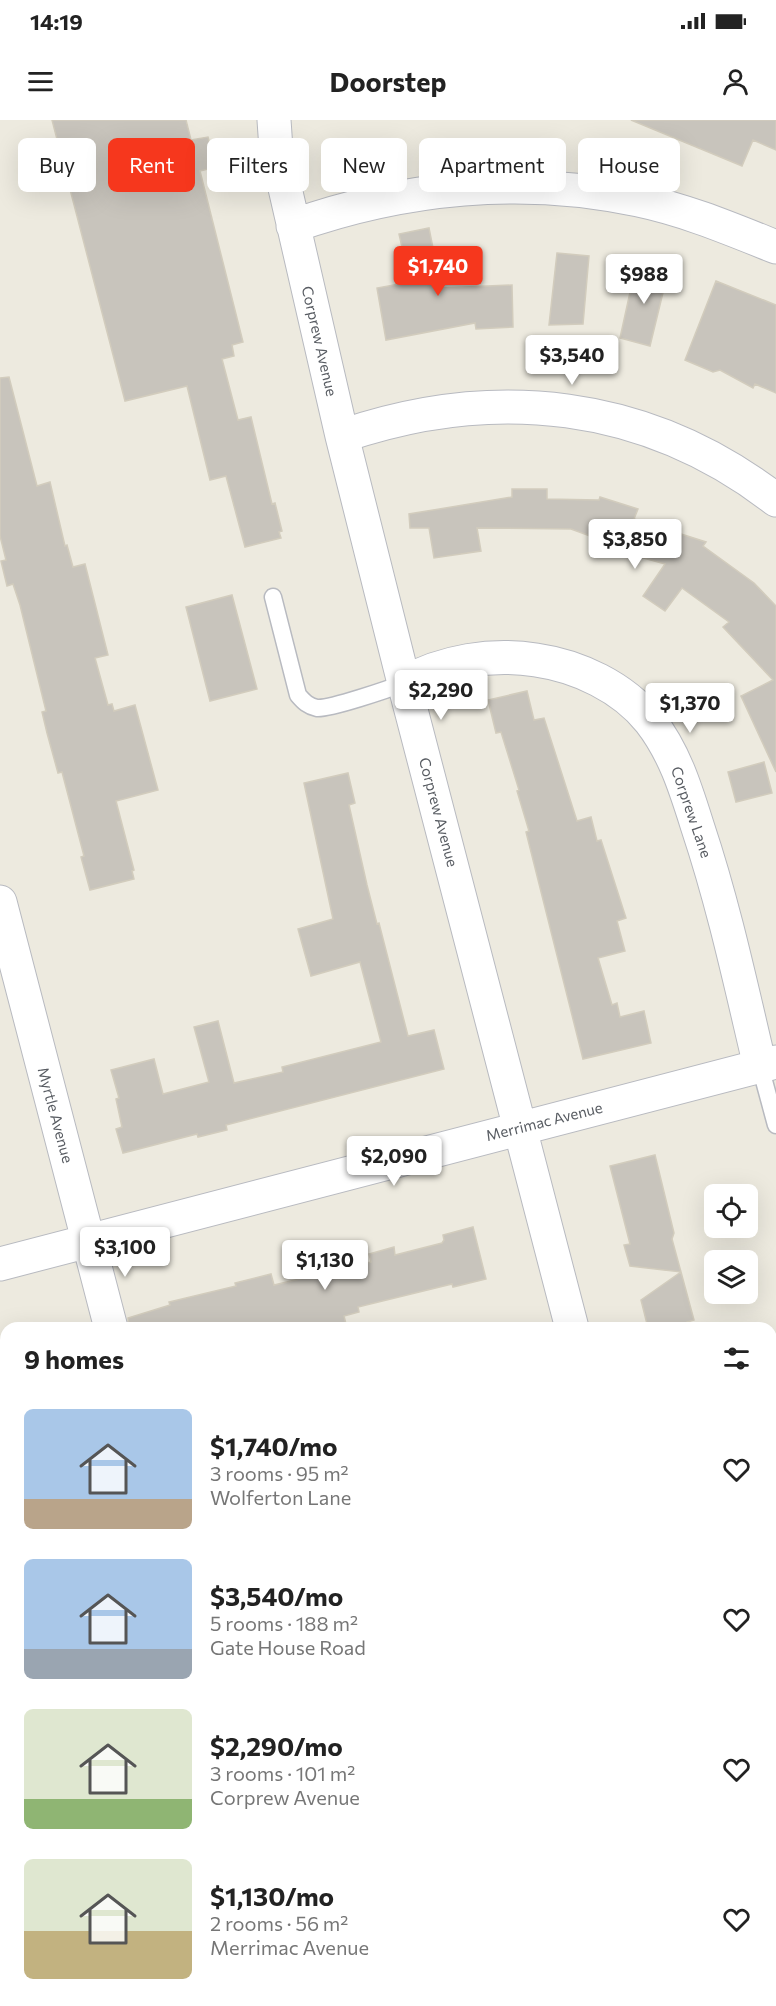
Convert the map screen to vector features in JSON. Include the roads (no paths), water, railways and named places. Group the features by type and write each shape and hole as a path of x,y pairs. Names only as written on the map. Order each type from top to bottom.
{"street":[{"name":"Corprew Avenue","path":"274,120 276,149 342,436 570,1322"},
{"path":"293,226 386,199 439,190 517,187 572,190 639,200 712,221 776,247"},
{"path":"342,436 385,421 442,410 499,406 546,407 603,417 659,433 713,458 755,483 776,500"},
{"name":"Corprew Lane","path":"404,683 420,674 470,660 514,657 555,662 586,673 620,693 648,719 671,751 678,769 715,878 768,1064"},
{"name":"Myrtle Avenue","path":"0,902 109,1322"},
{"name":"Merrimac Avenue","path":"0,1264 768,1064"}],"lane":[{"path":"273,597 298,695 306,705 319,708 404,683"},
{"path":"768,1064 776,1125"}]}
